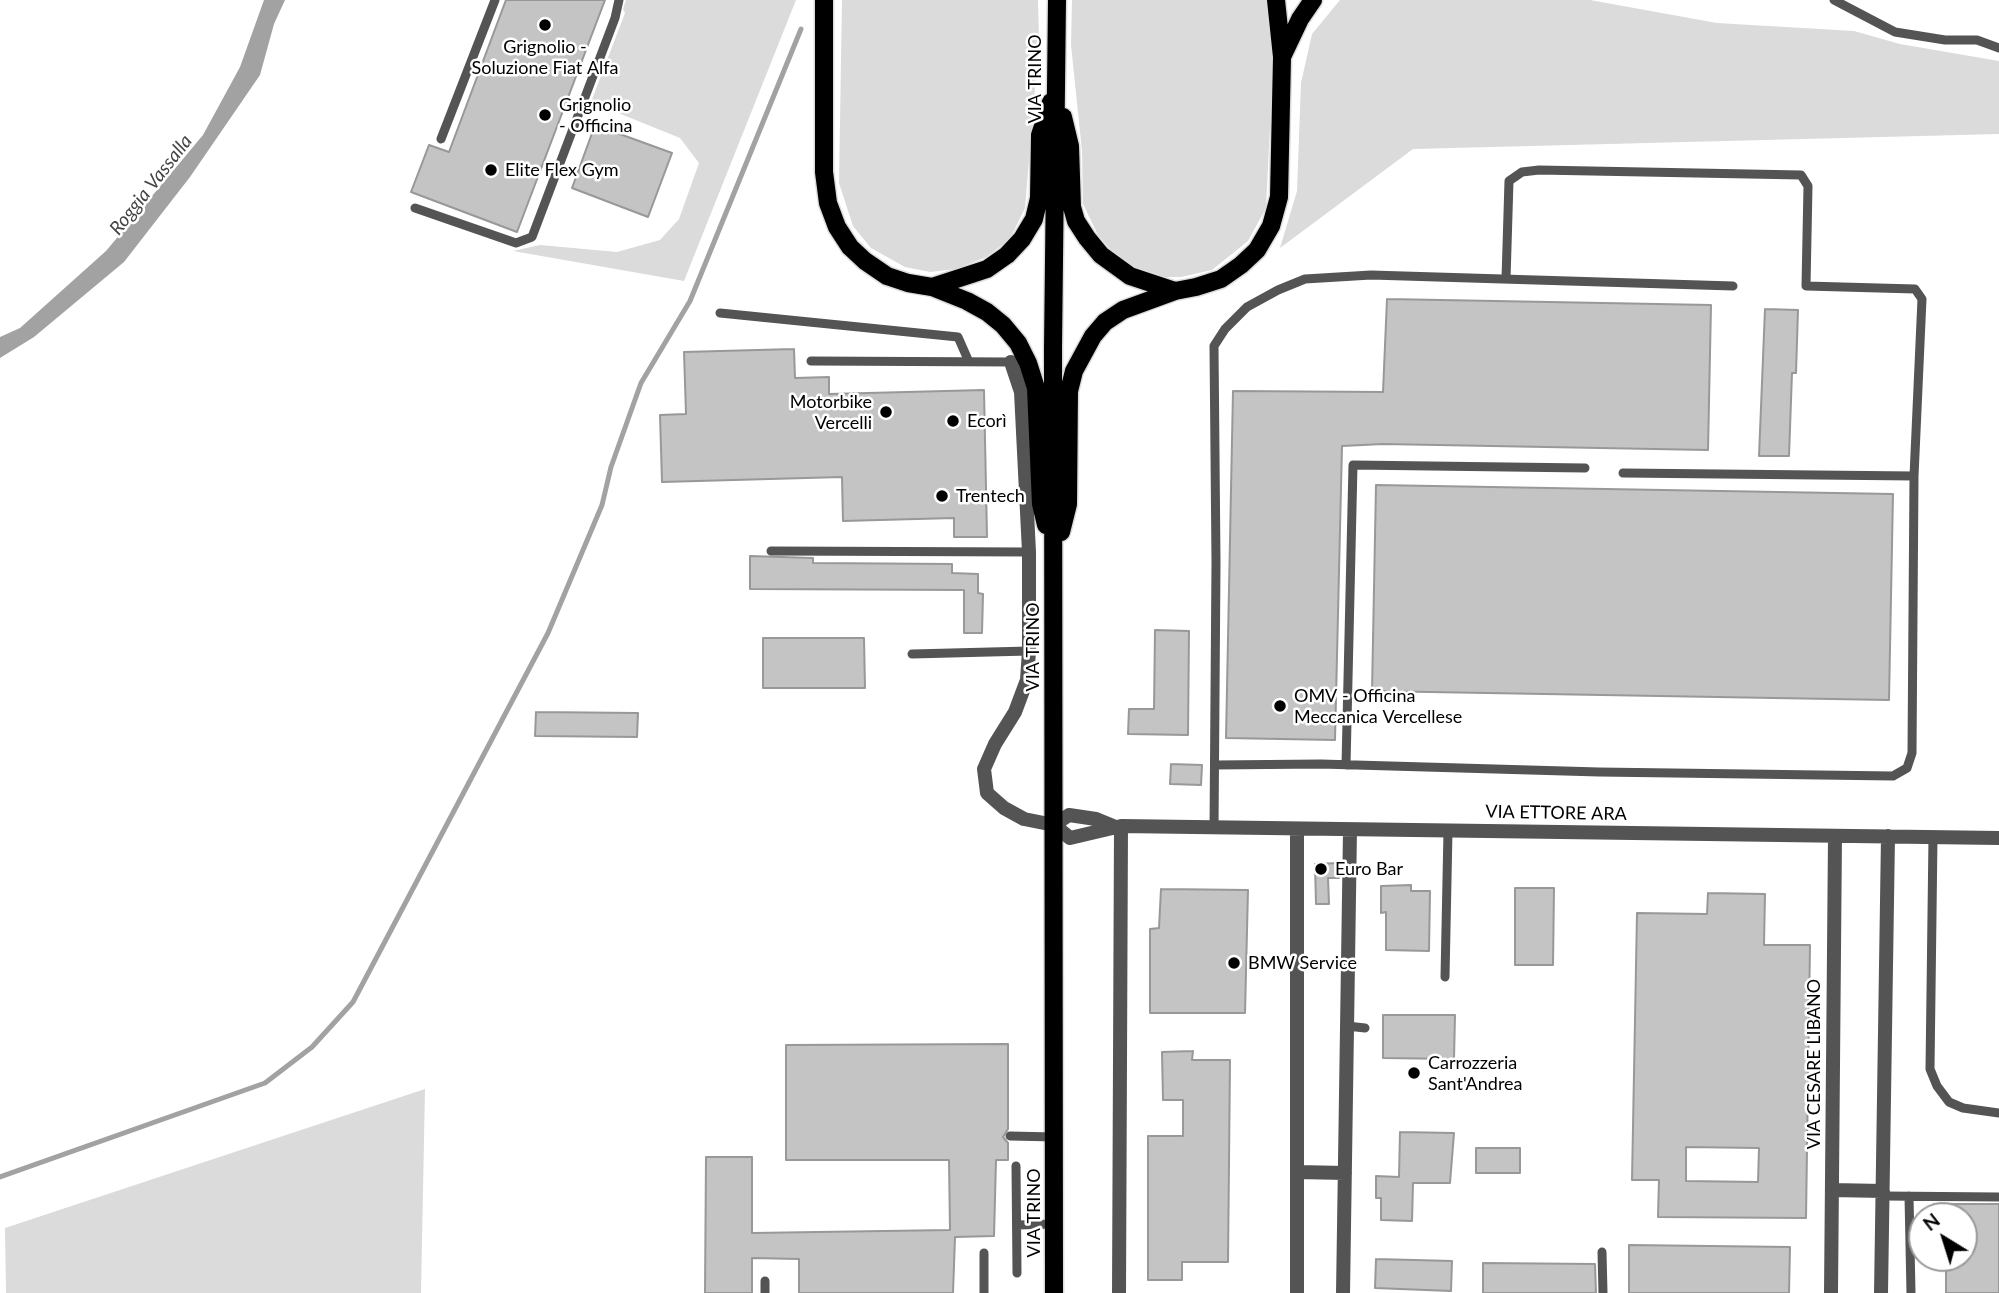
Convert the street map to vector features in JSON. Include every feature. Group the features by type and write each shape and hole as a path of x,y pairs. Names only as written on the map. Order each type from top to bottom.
{"main road":[{"path":"824,0 824,172 828,203 837,227 850,247 887,276 932,287 967,301 1003,325 1018,343 1036,388 1041,504 1054,563"},
{"name":"VIA TRINO","path":"1054,1293 1053,348 1057,0"},
{"path":"1054,563 1068,504 1069,391 1083,351 1105,322 1123,310 1175,291 1221,279 1257,250 1271,226 1279,197 1282,57 1276,0"},
{"path":"1282,57 1300,19 1313,0"},
{"path":"932,287 987,270 1023,239 1034,219 1039,198 1040,135 1056,86"},
{"path":"1056,86 1070,146 1072,207 1076,221 1101,255 1115,267 1137,279 1175,291"}],"street":[{"path":"1011,362 1021,392 1029,552 1029,651 1027,680 1015,712 995,744 984,769 987,793 1004,808 1024,819 1054,825"},
{"name":"VIA ETTORE ARA","path":"1054,825 1070,838 1117,826 1999,838"},
{"path":"1117,826 1119,1293"},
{"path":"1297,830 1297,1293"},
{"path":"1343,1293 1350,830"},
{"name":"VIA CESARE LIBANO","path":"1831,1293 1835,836"},
{"path":"1881,1293 1888,836"},
{"path":"1297,1172 1345,1172"},
{"path":"1832,1190 1883,1193"}],"lane":[{"path":"441,139 495,0"},
{"path":"415,208 516,243 532,237 615,18 619,0"},
{"path":"1834,0 1895,32 1945,40 1977,40 1999,48"},
{"path":"1215,765 1346,765 1893,776 1907,768 1912,753 1914,476 1922,299 1915,289 1806,286 1808,186 1801,175 1539,170 1522,172 1509,181 1506,279"},
{"path":"1214,829 1214,346 1225,329 1247,307 1305,279 1371,275 1733,286"},
{"path":"720,313 958,337 969,362"},
{"path":"811,362 1011,362"},
{"path":"1346,765 1353,465 1585,468"},
{"path":"1623,472 1914,476"},
{"path":"771,551 1029,552"},
{"path":"912,654 1029,651"},
{"path":"1445,977 1448,831"},
{"path":"1933,837 1930,1069 1937,1086 1949,1102 1963,1108 1999,1113"},
{"path":"1347,1026 1365,1027"},
{"path":"1010,1136 1055,1137"},
{"path":"1016,1166 1017,1273"},
{"path":"1883,1193 1909,1196 1999,1197"},
{"path":"1909,1196 1911,1293"},
{"path":"1017,1225 1055,1224"},
{"path":"1602,1252 1602,1293"},
{"path":"984,1253 984,1293"},
{"path":"765,1281 765,1293"}],"shaded area":[{"path":"264,0 285,0 274,24 260,75 190,177 124,262 34,337 0,358 0,337 20,328 106,251 203,135 240,67"},
{"path":"626,0 796,0 684,281 513,251 540,245 617,252 660,240 679,219 699,163 680,138 591,102 625,13 623,9"},
{"path":"842,0 1038,0 1039,40 1025,208 1010,239 986,257 956,269 930,272 905,267 871,248 853,226 839,183"},
{"path":"1072,0 1269,0 1273,63 1266,208 1248,241 1212,270 1181,277 1160,277 1125,266 1098,235 1083,204 1082,151 1071,45"},
{"path":"1340,0 1590,0 1717,23 1854,31 1900,44 1999,61 1999,134 1413,149 1280,248 1297,191 1301,83 1312,34"},
{"path":"425,1089 421,1293 6,1293 5,1228"}],"building":[{"path":"506,0 605,0 517,232 411,192 429,145 449,152"},
{"path":"595,125 672,153 648,217 572,188"},
{"path":"1387,299 1711,305 1708,450 1383,444 1342,446 1335,740 1226,738 1233,391 1383,392"},
{"path":"1765,309 1798,310 1796,373 1792,373 1789,456 1759,456"},
{"path":"794,349 795,378 829,377 829,394 984,390 987,537 954,537 954,518 843,521 842,477 662,482 660,415 686,414 684,352"},
{"path":"1376,485 1893,494 1889,700 1372,691"},
{"path":"750,556 813,558 813,563 952,564 952,573 978,574 978,593 983,594 982,633 964,633 964,590 750,589"},
{"path":"1155,630 1189,631 1188,735 1128,734 1129,709 1154,709"},
{"path":"763,638 864,638 865,688 763,688"},
{"path":"536,712 638,713 637,737 535,736"},
{"path":"1171,764 1202,765 1201,785 1170,784"},
{"path":"1339,863 1339,878 1328,878 1329,904 1316,904 1315,864"},
{"path":"1411,885 1411,891 1430,891 1429,951 1386,950 1386,912 1381,913 1381,886"},
{"path":"1515,888 1554,888 1553,965 1515,965"},
{"path":"1161,889 1248,890 1245,1013 1150,1013 1150,929 1159,928"},
{"path":"1708,893 1765,894 1764,945 1810,945 1806,1218 1658,1217 1659,1180 1632,1180 1637,913 1707,914","holes":["1686,1147 1759,1148 1758,1182 1686,1181"]},
{"path":"1383,1015 1455,1015 1454,1059 1383,1058"},
{"path":"1008,1044 1008,1129 1003,1137 1008,1143 1008,1160 996,1160 994,1236 955,1237 953,1293 799,1293 799,1259 752,1258 752,1293 705,1293 706,1157 752,1157 752,1233 950,1230 949,1160 786,1160 786,1045"},
{"path":"1193,1051 1192,1060 1230,1060 1228,1262 1182,1262 1182,1280 1148,1280 1148,1136 1183,1136 1183,1100 1163,1100 1162,1052"},
{"path":"1400,1132 1454,1133 1450,1183 1413,1183 1412,1221 1381,1220 1381,1198 1376,1198 1376,1176 1399,1177"},
{"path":"1476,1148 1520,1148 1520,1173 1476,1173"},
{"path":"1978,1204 1999,1204 1999,1293 1946,1293 1946,1272 1978,1272"},
{"path":"1629,1245 1790,1247 1789,1293 1629,1293"},
{"path":"1376,1259 1452,1261 1451,1291 1375,1288"},
{"path":"1483,1263 1595,1264 1596,1293 1483,1293"}],"waterway":[{"path":"0,1177 265,1083 312,1047 353,1002 548,633 602,505 611,467 641,383 690,301 801,29"}],"place":[{"name":"Grignolio - Soluzione Fiat Alfa","path":"545,25"},
{"name":"Grignolio - Officina","path":"545,115"},
{"name":"Elite Flex Gym","path":"491,170"},
{"name":"Motorbike Vercelli","path":"886,412"},
{"name":"Ecorì","path":"953,421"},
{"name":"Trentech","path":"942,496"},
{"name":"OMV - Officina Meccanica Vercellese","path":"1280,706"},
{"name":"Euro Bar","path":"1321,869"},
{"name":"BMW Service","path":"1234,963"},
{"name":"Carrozzeria Sant'Andrea","path":"1414,1073"}],"water label":[{"name":"Roggia Vassalla","path":"151,185"}]}
